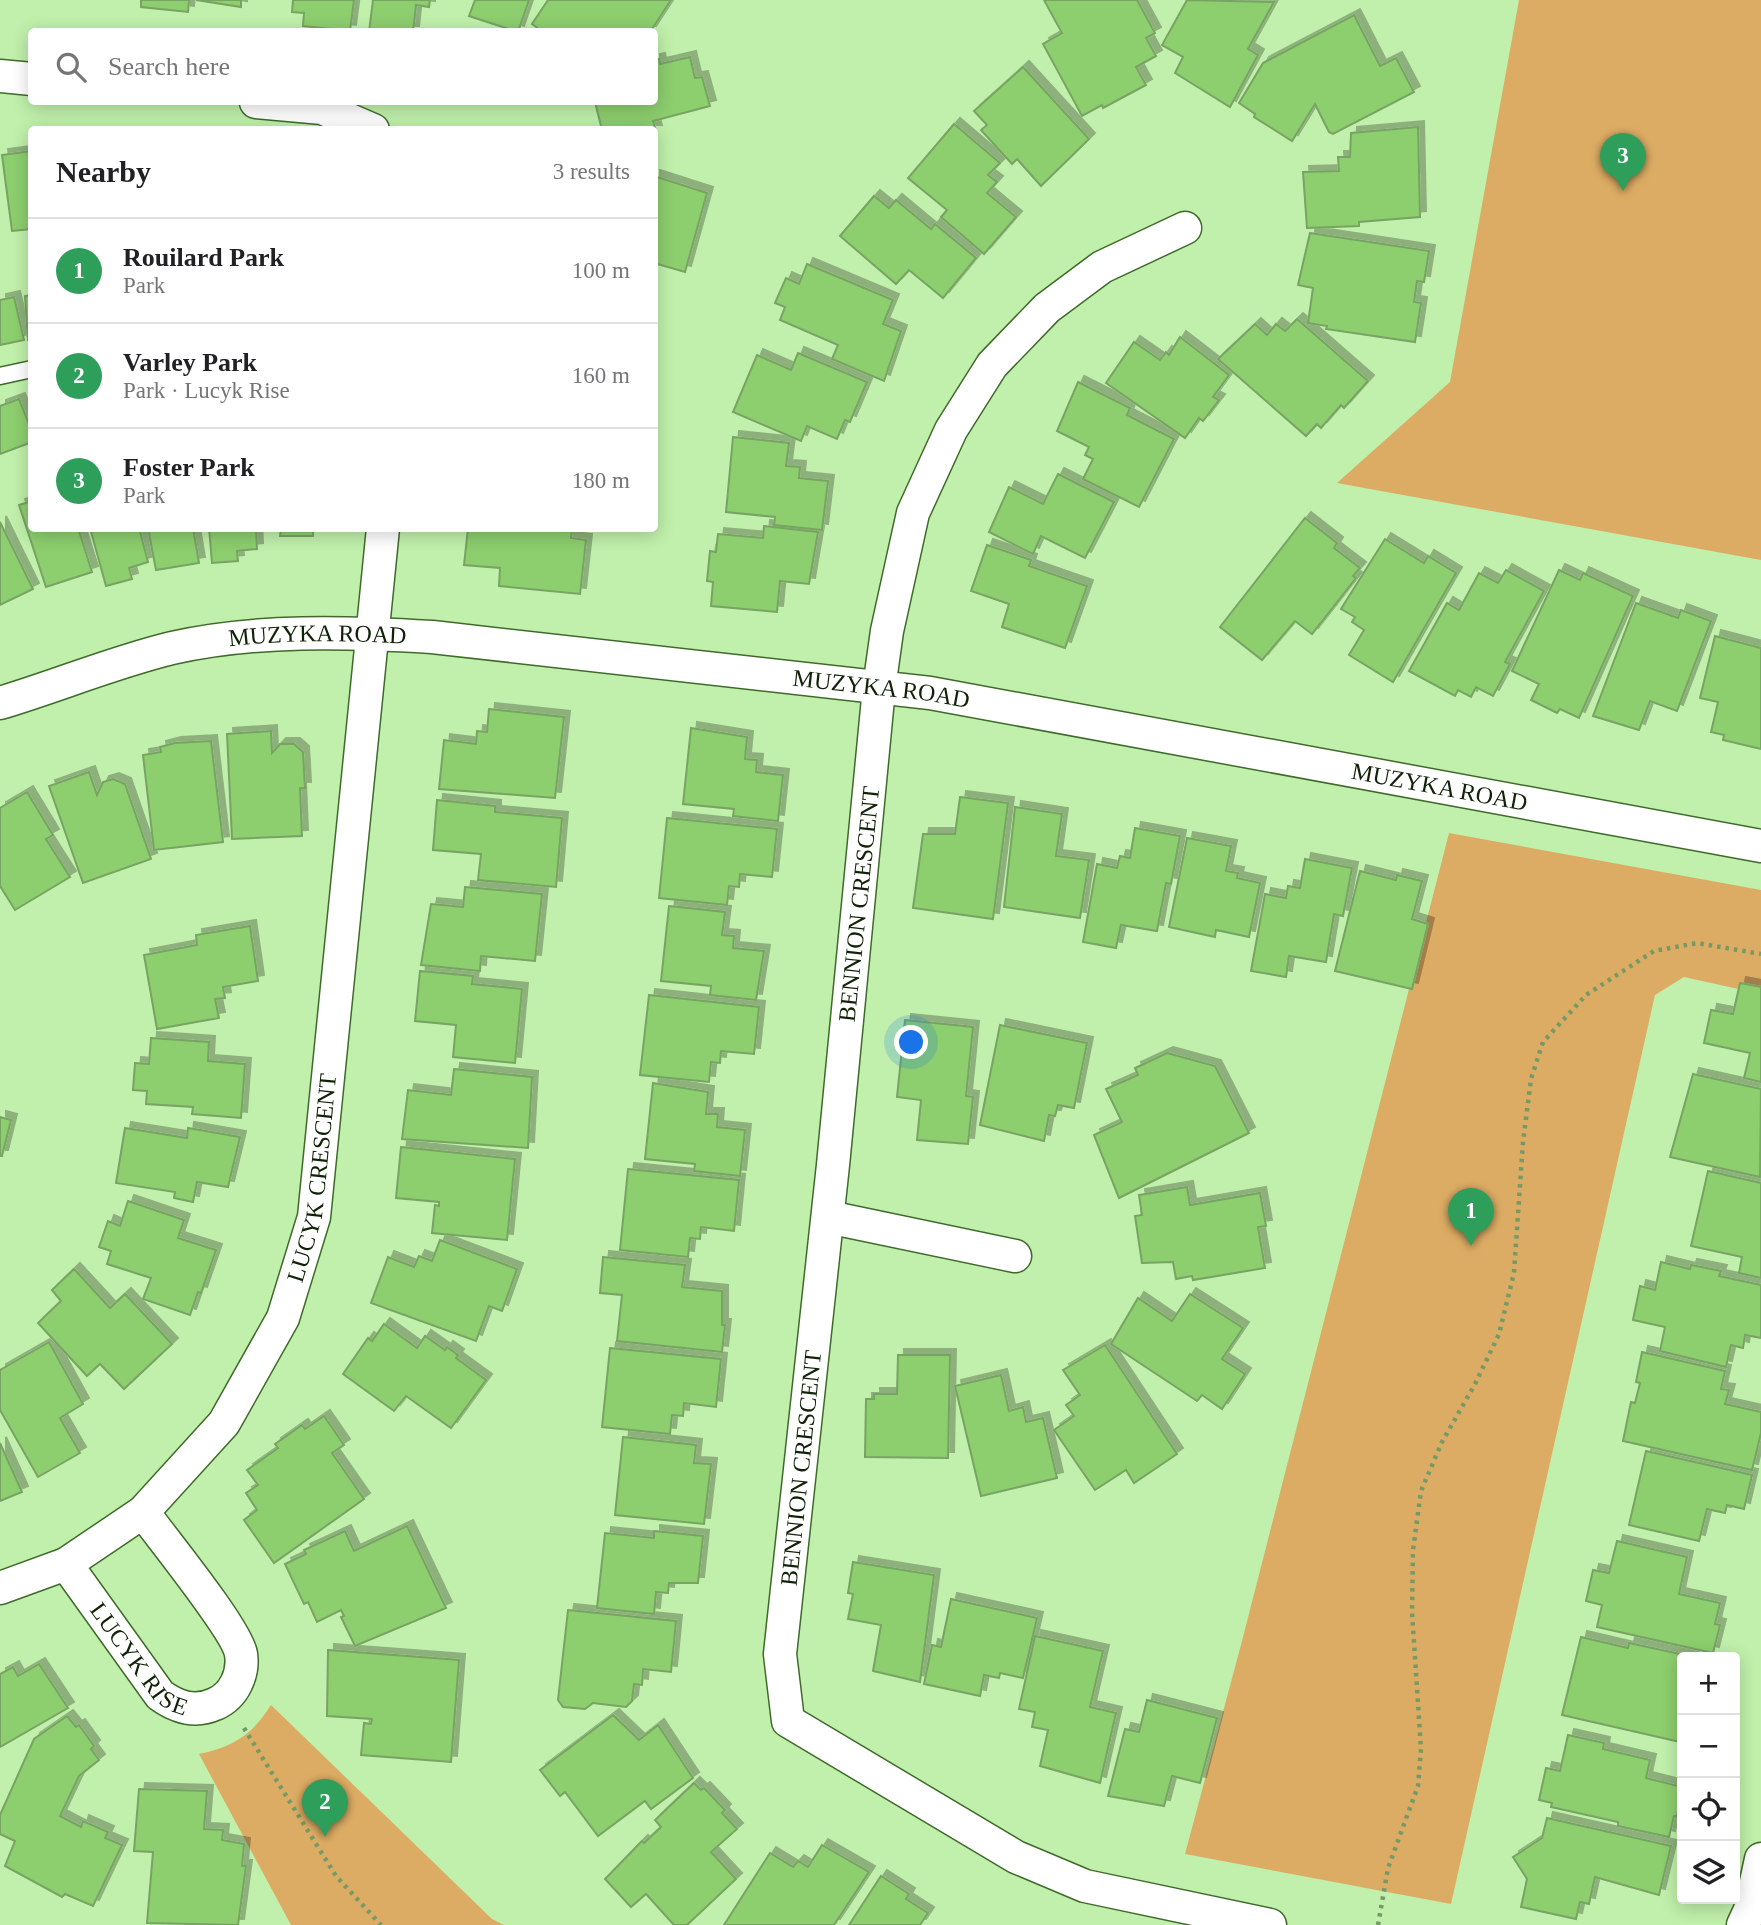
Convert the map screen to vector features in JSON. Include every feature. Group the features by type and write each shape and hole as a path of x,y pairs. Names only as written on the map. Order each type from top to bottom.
{"street":[{"path":"0,76 28,79"},
{"path":"289,105 322,108 364,126"},
{"name":"BENNION CRESCENT","path":"1185,228 1102,267 1048,309 992,365 951,430 913,513 887,631 879,688 828,1217 780,1654 788,1721 1016,1857 1085,1886 1270,1925"},
{"name":"LUCYK CRESCENT","path":"0,1588 66,1564 143,1512 224,1423 283,1318 314,1217 383,532"},
{"name":"MUZYKA ROAD","path":"0,703 173,648 272,635 373,633 930,693 1761,846"},
{"path":"828,1217 1015,1256"},
{"name":"LUCYK RISE","path":"66,1564 160,1695 189,1709 205,1708 220,1702 230,1692 241,1667 236,1641 143,1512"},
{"path":"1743,1925 1761,1858"}],"lane":[{"path":"0,376 28,370"}],"path":[{"path":"1378,1925 1388,1868 1418,1786 1421,1749 1412,1612 1413,1550 1421,1491 1442,1442 1499,1334 1514,1273 1523,1142 1531,1079 1543,1042 1586,995 1654,951 1698,943 1761,954"},
{"path":"241,1724 336,1876 382,1925"}],"shaded area":[{"path":"1519,0 1761,0 1761,560 1337,483 1450,382"},
{"path":"1449,833 1761,890 1761,994 1684,977 1655,995 1451,1904 1185,1854"},
{"path":"271,1705 492,1919 504,1925 291,1925 199,1754 222,1748 241,1738 257,1724"}],"building":[{"path":"141,0 189,0 188,12 141,7"},
{"path":"196,0 241,0 241,7"},
{"path":"293,0 354,0 350,28 303,26 304,13 292,12"},
{"path":"373,0 430,0 429,7 416,5 413,28 370,28"},
{"path":"475,0 529,0 519,28 506,28 469,16"},
{"path":"548,0 671,0 653,28 538,28 532,24"},
{"path":"1044,0 1137,0 1155,33 1146,38 1156,56 1136,67 1146,85 1082,116 1043,44 1062,33"},
{"path":"1187,0 1274,2 1248,49 1258,55 1230,107 1175,73 1183,57 1162,45"},
{"path":"1354,15 1380,66 1396,58 1414,92 1333,134 1329,132 1315,104 1292,141 1254,117 1255,114 1239,103 1263,63"},
{"path":"690,57 695,78 702,77 710,106 653,121 654,126 601,126 596,105 658,105 658,59 660,64"},
{"path":"1023,67 1089,139 1041,186 1017,159 1012,164 981,130 987,125 974,111"},
{"path":"954,124 1000,163 988,175 997,182 987,193 1016,217 984,254 941,217 947,210 908,178"},
{"path":"1418,127 1420,217 1359,222 1359,226 1307,228 1303,172 1339,171 1338,157 1350,157 1351,133"},
{"path":"28,152 28,229 12,231 2,155"},
{"path":"658,177 707,193 685,272 658,264"},
{"path":"874,196 889,208 896,200 931,229 935,224 976,258 943,298 909,270 896,284 840,236"},
{"path":"1310,233 1429,251 1424,282 1417,281 1414,302 1421,303 1415,342 1326,329 1327,326 1308,323 1313,288 1298,285"},
{"path":"807,264 893,300 883,324 901,331 884,381 832,359 838,345 780,320 785,307 775,303 786,278 799,284"},
{"path":"25,296 28,296 28,340"},
{"path":"14,297 24,340 0,345 0,300"},
{"path":"1297,319 1368,381 1344,408 1341,405 1321,428 1317,424 1306,436 1218,359 1255,324 1267,335 1276,324 1285,331"},
{"path":"1180,337 1229,375 1213,397 1219,400 1203,421 1199,418 1185,438 1106,383 1134,342 1160,360 1166,352 1169,355"},
{"path":"798,353 867,382 850,422 845,420 837,439 807,426 801,441 733,412 757,355 791,370"},
{"path":"1078,382 1130,408 1127,415 1174,439 1139,507 1083,479 1093,459 1085,455 1089,447 1057,431"},
{"path":"19,399 28,422 28,444 0,454 0,406"},
{"path":"733,437 789,443 786,466 800,467 799,478 828,481 822,530 774,525 775,517 726,512"},
{"path":"1058,474 1114,502 1085,558 1041,536 1033,554 989,532 1009,487 1043,504"},
{"path":"28,502 28,532 79,532 92,572 46,587 19,505"},
{"path":"1305,518 1337,543 1334,548 1360,568 1353,576 1356,578 1312,634 1295,621 1262,660 1220,627"},
{"path":"0,522 33,589 0,605"},
{"path":"764,526 818,532 809,584 780,581 777,612 711,606 713,582 707,581 710,551 716,552 718,534 763,538"},
{"path":"91,532 140,532 148,562 129,568 132,579 106,586"},
{"path":"149,532 194,532 199,563 156,570"},
{"path":"209,532 256,532 257,549 237,551 238,561 212,563"},
{"path":"280,532 313,532 313,536 280,536"},
{"path":"468,532 572,532 571,538 586,540 580,594 499,586 500,568 464,565"},
{"path":"1385,539 1424,563 1428,556 1456,573 1393,682 1349,655 1364,630 1352,622 1355,617 1341,609"},
{"path":"987,545 1031,560 1029,566 1087,586 1065,648 1002,627 1009,604 971,591"},
{"path":"1506,570 1544,591 1505,662 1510,664 1493,696 1476,687 1471,697 1458,690 1455,696 1409,671 1447,603 1459,610 1479,573 1498,583"},
{"path":"1559,570 1580,580 1583,573 1633,596 1579,718 1560,709 1557,713 1531,700 1539,684 1512,671"},
{"path":"1636,603 1678,618 1681,610 1711,621 1677,711 1650,701 1639,730 1593,716"},
{"path":"1715,636 1761,648 1761,749 1723,740 1724,735 1711,732 1718,702 1700,698"},
{"path":"489,709 564,717 555,798 439,789 444,740 476,744 477,731 487,732"},
{"path":"691,728 747,737 745,759 757,760 756,772 783,775 778,821 733,816 734,809 683,804"},
{"path":"271,731 272,753 280,744 294,744 303,752 305,788 300,788 302,836 232,839 227,734"},
{"path":"211,741 223,842 154,850 143,755 161,752 160,747 175,743"},
{"path":"89,772 97,795 103,782 113,779 125,784 151,859 83,883 49,786"},
{"path":"27,792 53,835 46,839 70,877 15,910 0,886 0,808"},
{"path":"960,797 1008,803 993,919 913,908 923,834 955,834"},
{"path":"437,800 495,806 495,812 562,818 556,887 478,880 481,854 433,850"},
{"path":"1015,807 1062,814 1056,856 1089,860 1080,918 1004,907"},
{"path":"667,818 777,829 772,877 740,874 739,887 729,886 727,905 659,898"},
{"path":"1135,828 1180,836 1171,884 1166,883 1157,931 1121,925 1116,948 1083,942 1097,864 1117,868 1120,856 1130,858"},
{"path":"1187,838 1231,846 1226,871 1238,873 1237,878 1260,883 1249,937 1216,930 1215,937 1169,927"},
{"path":"1305,859 1352,868 1343,916 1334,914 1326,962 1289,956 1286,977 1251,971 1265,894 1286,898 1288,886 1300,888"},
{"path":"1360,871 1396,880 1397,875 1422,881 1412,919 1428,924 1412,989 1335,971"},
{"path":"465,887 542,894 535,961 481,956 480,971 421,965 431,904 463,907"},
{"path":"669,906 725,912 722,935 734,936 733,948 764,951 756,1000 710,995 711,986 661,981"},
{"path":"250,926 258,981 223,987 225,998 215,999 219,1018 157,1029 144,955 197,945 196,935"},
{"path":"420,971 473,976 472,984 522,989 515,1063 453,1057 456,1025 415,1021"},
{"path":"1740,983 1761,987 1761,1082 1744,1078 1750,1053 1704,1043 1711,1010 1733,1014"},
{"path":"649,995 759,1007 754,1054 721,1051 720,1063 711,1062 709,1082 640,1075"},
{"path":"905,1020 973,1027 966,1096 973,1097 968,1144 917,1140 921,1100 897,1097"},
{"path":"1000,1025 1087,1043 1074,1108 1058,1105 1055,1116 1049,1115 1044,1141 980,1125"},
{"path":"151,1038 209,1042 208,1061 245,1064 241,1118 192,1114 193,1107 146,1104 147,1091 133,1090 135,1063 149,1064"},
{"path":"1167,1053 1215,1066 1249,1133 1119,1198 1094,1135 1122,1122 1106,1089 1138,1075 1135,1068"},
{"path":"454,1069 532,1077 528,1148 402,1139 408,1090 451,1095"},
{"path":"1693,1074 1761,1089 1760,1177 1670,1157"},
{"path":"653,1083 708,1092 706,1114 718,1114 717,1127 745,1130 740,1176 694,1171 695,1164 645,1159"},
{"path":"0,1117 11,1120 2,1156 0,1156"},
{"path":"125,1128 187,1138 188,1128 240,1137 228,1187 197,1182 193,1202 174,1198 175,1192 116,1183"},
{"path":"401,1147 515,1159 507,1240 432,1233 435,1205 439,1206 439,1202 396,1198"},
{"path":"628,1169 739,1180 734,1231 701,1227 700,1239 690,1238 688,1257 620,1250"},
{"path":"1708,1171 1761,1183 1761,1278 1739,1273 1742,1257 1691,1246"},
{"path":"1187,1187 1190,1205 1260,1193 1266,1226 1258,1227 1265,1268 1193,1280 1192,1276 1176,1279 1173,1262 1142,1263 1135,1216 1142,1215 1139,1195"},
{"path":"128,1201 184,1220 178,1238 216,1250 190,1315 143,1299 151,1278 107,1264 111,1251 99,1247 108,1221 120,1226"},
{"path":"440,1240 517,1269 502,1311 489,1306 476,1341 371,1303 388,1257 414,1267 419,1256 432,1261"},
{"path":"603,1257 685,1265 682,1287 722,1291 722,1325 725,1325 722,1352 617,1341 622,1295 600,1293"},
{"path":"1661,1262 1690,1269 1691,1265 1721,1271 1719,1276 1761,1285 1761,1338 1745,1335 1743,1348 1731,1345 1726,1367 1660,1351 1665,1327 1633,1320 1640,1286 1655,1290"},
{"path":"74,1269 110,1308 125,1294 172,1344 124,1389 100,1364 87,1376 38,1323 61,1301 52,1290"},
{"path":"1190,1294 1243,1328 1222,1359 1245,1374 1222,1409 1202,1395 1197,1401 1111,1344 1138,1298 1172,1321"},
{"path":"384,1324 417,1348 425,1336 445,1350 447,1347 458,1355 456,1358 486,1380 451,1428 406,1396 394,1411 343,1374 368,1338 372,1341"},
{"path":"49,1342 83,1404 60,1418 80,1453 38,1477 0,1410 0,1370"},
{"path":"1105,1345 1177,1454 1134,1483 1126,1470 1095,1490 1054,1430 1074,1416 1066,1405 1080,1395 1063,1370"},
{"path":"610,1348 721,1359 716,1407 684,1403 683,1416 672,1415 670,1434 602,1427"},
{"path":"1642,1352 1725,1371 1721,1389 1729,1390 1725,1404 1761,1412 1761,1433 1752,1470 1623,1441 1631,1402 1635,1403 1640,1383 1636,1382"},
{"path":"898,1355 950,1355 948,1458 865,1457 866,1399 874,1399 874,1394 897,1394"},
{"path":"1001,1375 1009,1411 1023,1407 1026,1422 1043,1418 1057,1478 981,1496 955,1386"},
{"path":"324,1416 344,1445 332,1453 364,1499 274,1563 244,1520 257,1510 246,1493 258,1485 247,1470 278,1448 275,1444 302,1425 305,1429"},
{"path":"623,1437 696,1445 694,1463 711,1464 704,1524 615,1515"},
{"path":"0,1443 22,1492 0,1501"},
{"path":"1646,1451 1752,1475 1744,1509 1727,1505 1725,1513 1707,1509 1699,1541 1629,1525"},
{"path":"407,1526 446,1608 355,1646 341,1617 344,1616 341,1610 317,1622 308,1602 304,1604 285,1564 306,1554 304,1550 345,1531 354,1551"},
{"path":"654,1531 703,1536 698,1583 669,1583 668,1593 656,1592 654,1614 597,1608 605,1533 654,1538"},
{"path":"1617,1541 1687,1557 1679,1594 1720,1603 1715,1624 1720,1625 1713,1652 1597,1627 1602,1605 1586,1601 1593,1570 1609,1573"},
{"path":"853,1562 934,1575 920,1682 873,1671 881,1625 848,1619 853,1594 848,1593"},
{"path":"951,1599 1037,1618 1023,1678 1000,1673 999,1678 984,1675 980,1696 924,1684 932,1645 941,1647"},
{"path":"568,1610 676,1621 671,1672 643,1669 642,1685 634,1684 632,1701 626,1707 593,1703 585,1709 563,1707 558,1700"},
{"path":"1035,1636 1103,1651 1090,1707 1116,1713 1100,1783 1040,1766 1048,1730 1032,1727 1035,1712 1019,1709"},
{"path":"1581,1637 1628,1648 1629,1643 1677,1653 1677,1741 1562,1715"},
{"path":"328,1650 459,1660 451,1762 361,1755 364,1723 371,1724 372,1719 327,1716"},
{"path":"39,1664 68,1708 0,1747 0,1674 13,1667 18,1676"},
{"path":"1147,1700 1217,1718 1200,1783 1172,1776 1164,1806 1108,1796 1125,1729 1139,1732"},
{"path":"613,1715 639,1740 658,1725 693,1778 651,1809 645,1801 598,1836 565,1792 560,1796 540,1770"},
{"path":"67,1716 76,1727 79,1725 94,1746 91,1749 99,1760 79,1776 60,1816 81,1827 83,1821 108,1832 105,1838 122,1845 93,1906 65,1894 62,1897 5,1866 15,1841 0,1834 0,1815 34,1739"},
{"path":"1568,1735 1604,1743 1603,1749 1650,1760 1646,1778 1677,1786 1677,1816 1674,1816 1669,1837 1551,1807 1552,1803 1539,1800 1546,1768 1560,1771"},
{"path":"694,1783 701,1790 704,1788 725,1810 722,1813 737,1829 711,1852 736,1879 687,1925 674,1925 646,1894 631,1907 605,1879 642,1841 644,1843 661,1827 655,1820"},
{"path":"139,1789 207,1791 204,1829 223,1830 222,1840 244,1844 242,1866 246,1866 238,1925 147,1923 153,1852 134,1851"},
{"path":"1547,1818 1671,1846 1659,1895 1595,1877 1589,1904 1580,1902 1576,1919 1521,1907 1527,1879 1513,1857 1542,1838"},
{"path":"822,1845 869,1872 834,1925 724,1925 770,1853 793,1867 798,1861 808,1867"},
{"path":"881,1876 909,1894 906,1899 928,1913 920,1925 849,1925"}],"place":[{"name":"Foster Park","path":"1623,191"},
{"name":"Rouilard Park","path":"1471,1246"},
{"name":"Varley Park","path":"325,1837"}]}
